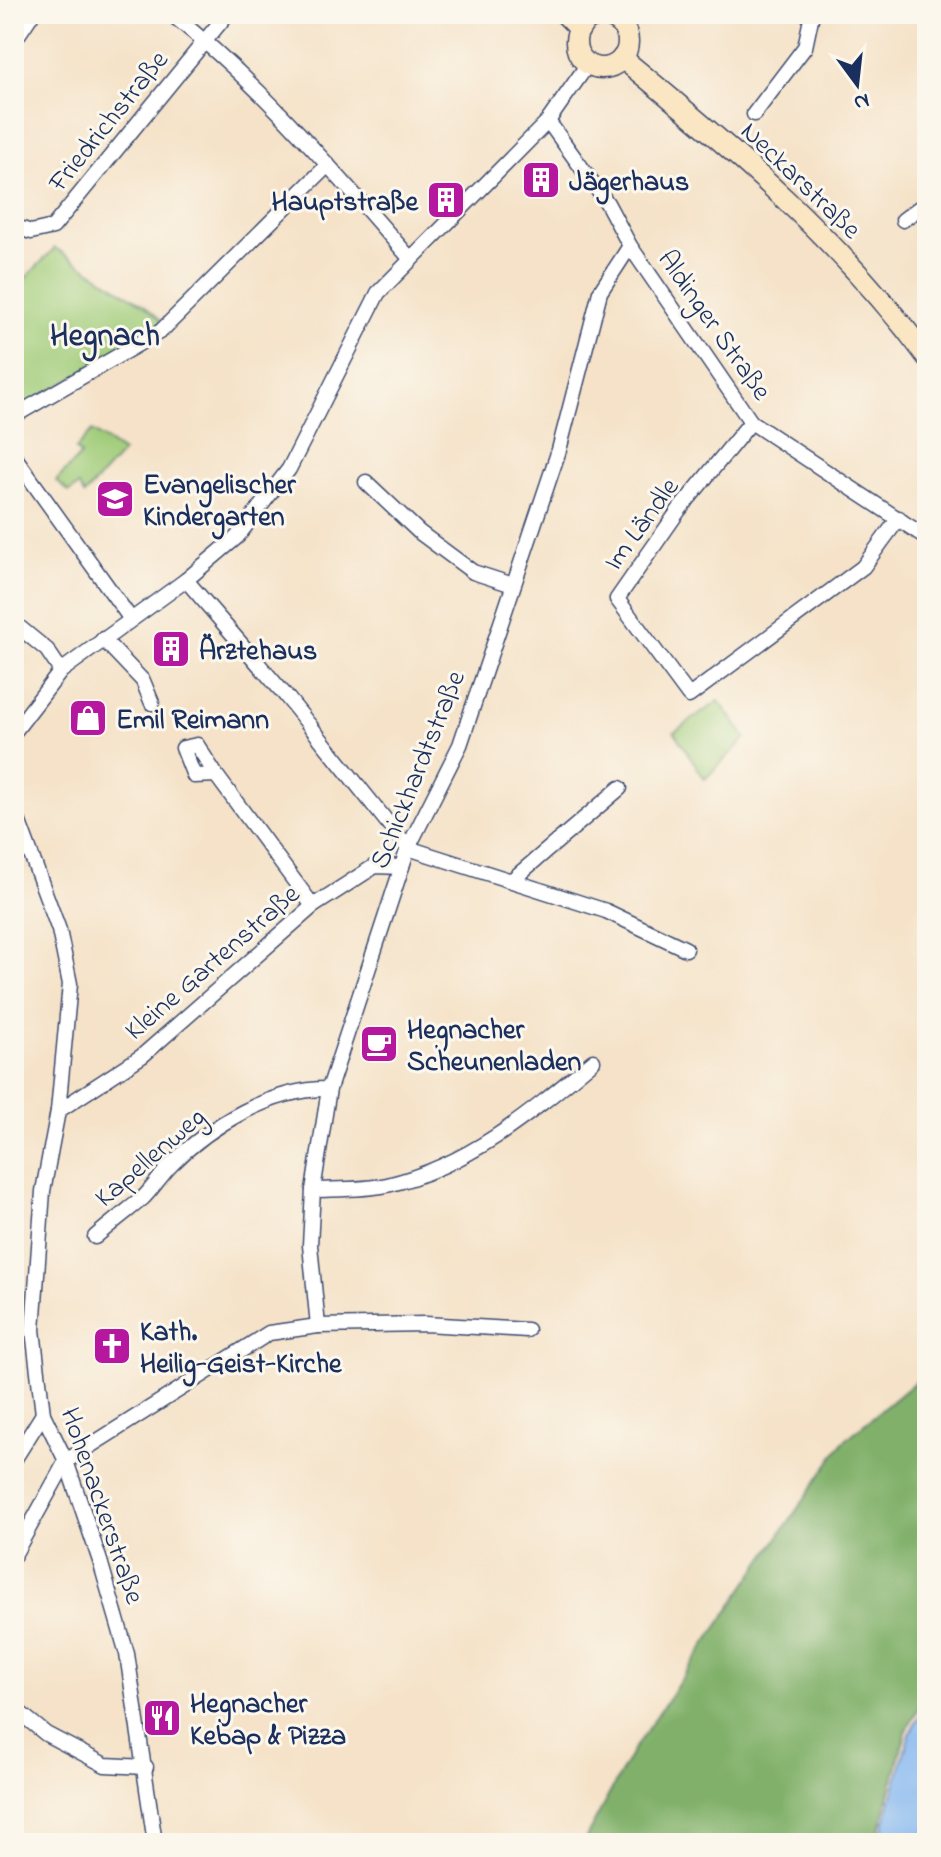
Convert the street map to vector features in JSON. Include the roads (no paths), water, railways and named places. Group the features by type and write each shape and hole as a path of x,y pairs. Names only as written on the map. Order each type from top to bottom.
{"main road":[{"path":"596,17 618,18 627,38 622,58 610,67 588,64 577,48 572,22 596,17"},
{"name":"Neckarstraße","path":"622,58 768,180 863,277 927,357"}],"street":[{"path":"14,41 32,14"},
{"path":"171,14 205,40 328,165 409,257"},
{"name":"Friedrichstraße","path":"14,226 31,232 53,227 227,14"},
{"path":"754,114 805,47 812,14"},
{"path":"14,732 61,671 186,580 237,537 289,469 378,293 409,257 548,121 588,64"},
{"name":"Aldinger Straße","path":"548,121 607,203 630,246 751,422 927,538"},
{"path":"14,416 161,331 328,165"},
{"path":"903,220 927,202"},
{"name":"Schickhardtstraße","path":"318,1326 310,1245 313,1190 329,1089 408,848 460,745 559,450 600,292 630,246"},
{"name":"Im Ländle","path":"751,422 679,510 617,599 689,696 863,567 899,518"},
{"path":"14,456 130,618"},
{"path":"366,482 419,532 473,572 513,585"},
{"path":"186,580 286,696 408,848 606,911 686,949"},
{"path":"14,623 47,650 61,671"},
{"path":"103,639 143,681 152,703"},
{"path":"216,775 313,906"},
{"path":"512,880 620,788"},
{"name":"Hohenackerstraße","path":"14,809 59,930 70,984 58,1111 43,1191 33,1330 43,1414 66,1461 127,1654 155,1843"},
{"name":"Kleine Gartenstraße","path":"58,1111 142,1056 313,906 375,866 402,867"},
{"path":"313,1190 386,1186 443,1166 512,1129 593,1061"},
{"name":"Kapellenweg","path":"95,1237 145,1196 172,1163 215,1130 280,1095 304,1088 329,1089"},
{"path":"14,1555 66,1461 268,1334 318,1326 425,1324 527,1330"},
{"path":"14,1460 43,1414"},
{"path":"14,1708 46,1734 105,1765 146,1767"}],"water":[{"path":"927,1700 927,1829 923,1843 879,1843 909,1736"}],"place":[{"name":"Jägerhaus","path":"541,180"},
{"name":"Hauptstraße","path":"446,200"},
{"name":"Evangelischer Kindergarten","path":"115,499"},
{"name":"Ärztehaus","path":"171,649"},
{"name":"Emil Reimann","path":"88,718"},
{"name":"Hegnacher Scheunenladen","path":"379,1044"},
{"name":"Kath. Heilig-Geist-Kirche","path":"112,1346"},
{"name":"Hegnacher Kebap & Pizza","path":"162,1718"}],"district":[{"name":"Hegnach","path":"105,334"}]}
